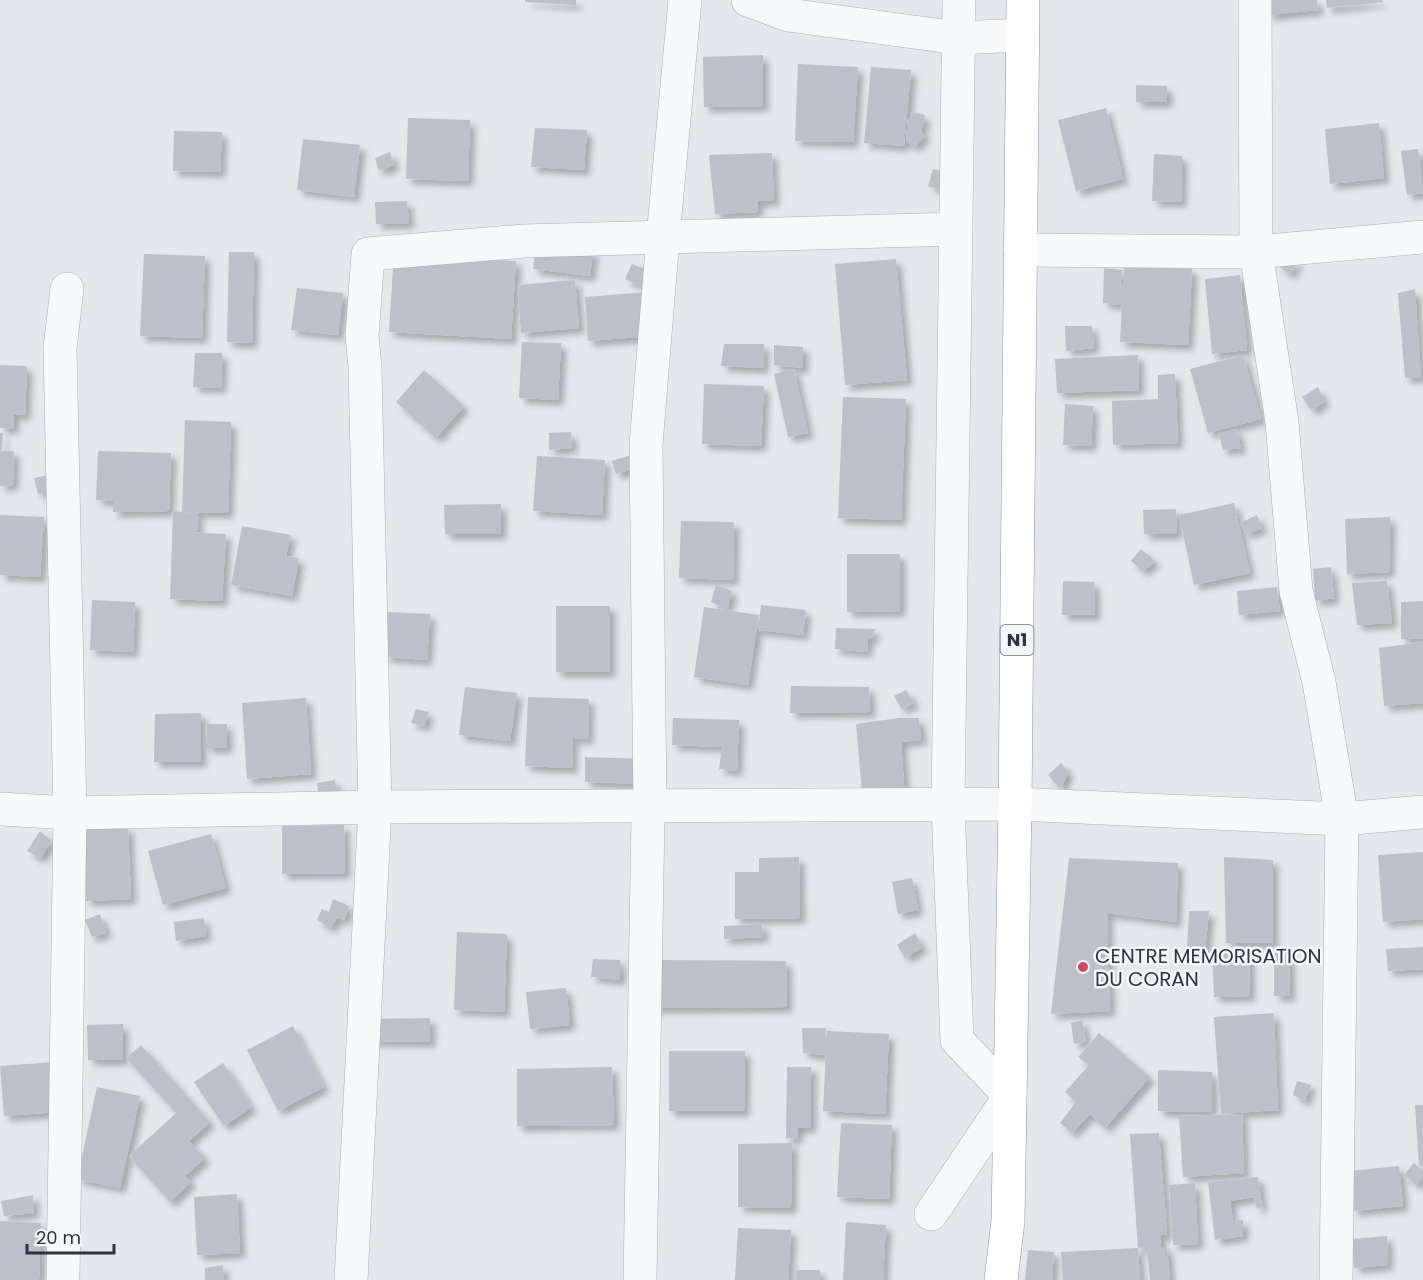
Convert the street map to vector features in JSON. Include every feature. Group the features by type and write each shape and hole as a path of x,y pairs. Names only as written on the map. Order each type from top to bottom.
{"highway":[{"name":"N1","path":"1000,1280 1008,1221 1016,804 1023,0"}],"street":[{"path":"640,1280 650,806 646,445 685,0"},
{"path":"748,0 788,15 958,38 1022,35"},
{"path":"931,1214 1010,1096 957,1040 948,804 959,0"},
{"path":"1255,0 1256,252 1282,422 1296,591 1319,682 1342,819 1336,1280"},
{"path":"351,1280 375,807 365,367 362,336 368,254 524,241 956,229"},
{"path":"1020,250 1256,252 1423,237"},
{"path":"63,1280 70,813 60,348 67,289"},
{"path":"0,809 70,813 375,807 1016,804 1342,819 1423,812"}],"building":[{"path":"525,0 576,0 576,5 525,2"},
{"path":"1267,0 1317,0 1318,10 1268,15"},
{"path":"1326,0 1382,0 1383,2 1327,8"},
{"path":"763,55 763,106 704,107 703,57"},
{"path":"798,64 858,67 853,142 795,141"},
{"path":"871,67 911,70 904,146 864,143"},
{"path":"1136,85 1167,86 1167,102 1136,102"},
{"path":"1106,108 1123,179 1076,191 1058,120"},
{"path":"912,112 925,115 921,132 925,135 915,147 906,141 908,119 910,121"},
{"path":"408,118 470,120 468,181 406,179"},
{"path":"1379,123 1384,178 1330,184 1325,129"},
{"path":"535,128 587,130 584,170 531,167"},
{"path":"174,131 222,132 220,172 173,171"},
{"path":"303,139 360,145 354,197 297,190"},
{"path":"1418,149 1423,193 1407,195 1401,151"},
{"path":"390,152 394,165 379,171 375,158"},
{"path":"772,153 774,201 758,201 757,212 715,214 709,155"},
{"path":"1154,154 1182,156 1181,202 1152,201"},
{"path":"933,169 947,173 942,191 928,186"},
{"path":"407,201 409,223 376,224 375,202"},
{"path":"536,245 593,251 590,276 533,269"},
{"path":"229,252 254,252 252,343 227,342"},
{"path":"144,254 205,256 202,338 140,336"},
{"path":"394,254 516,261 511,339 389,332"},
{"path":"896,259 907,380 845,385 835,264"},
{"path":"1299,260 1290,274 1276,265"},
{"path":"632,264 648,270 641,286 625,279"},
{"path":"1124,266 1192,269 1188,345 1120,342"},
{"path":"1104,268 1122,270 1121,305 1103,303"},
{"path":"1240,275 1247,350 1212,354 1205,279"},
{"path":"575,280 579,328 521,333 517,285"},
{"path":"297,288 343,293 338,335 291,330"},
{"path":"1415,289 1421,378 1405,378 1398,293"},
{"path":"647,292 651,336 588,341 585,297"},
{"path":"1065,326 1092,326 1094,348 1066,351"},
{"path":"522,342 561,343 558,400 519,398"},
{"path":"724,344 764,344 763,368 721,366"},
{"path":"774,345 803,347 803,368 774,365"},
{"path":"195,353 222,353 221,388 193,387"},
{"path":"1138,355 1139,390 1057,393 1055,359"},
{"path":"1243,355 1261,419 1208,433 1190,369"},
{"path":"0,365 27,366 25,415 14,414 13,429 0,428"},
{"path":"794,369 808,433 788,437 774,374"},
{"path":"424,370 464,406 436,438 396,402"},
{"path":"1175,374 1178,443 1113,445 1112,401 1158,399 1158,375"},
{"path":"704,384 764,386 761,446 702,444"},
{"path":"1318,387 1324,402 1311,410 1302,397"},
{"path":"843,397 906,399 901,520 838,518"},
{"path":"1065,404 1093,406 1091,446 1063,445"},
{"path":"185,420 231,422 228,513 185,512 198,514 197,531 177,532 226,534 222,601 170,599 173,511 182,512"},
{"path":"1236,429 1241,448 1223,450 1219,434"},
{"path":"571,432 572,448 549,450 549,433"},
{"path":"0,433 3,433 2,451 14,451 13,485 0,486"},
{"path":"98,451 171,453 169,511 113,512 114,501 96,500"},
{"path":"631,455 635,468 616,474 612,461"},
{"path":"537,456 605,460 602,515 533,511"},
{"path":"54,474 59,487 38,494 34,478"},
{"path":"1234,503 1250,573 1194,585 1179,515"},
{"path":"501,504 501,534 445,534 444,505"},
{"path":"1176,509 1177,534 1144,534 1143,510"},
{"path":"0,515 44,517 40,577 0,575"},
{"path":"1257,515 1262,528 1247,534 1240,523"},
{"path":"1390,517 1389,572 1347,574 1345,519"},
{"path":"681,521 734,522 733,580 679,578"},
{"path":"242,526 291,535 286,556 299,558 292,596 231,585"},
{"path":"1141,549 1155,561 1143,571 1131,561"},
{"path":"847,554 900,554 900,611 847,612"},
{"path":"1331,567 1334,598 1315,601 1313,569"},
{"path":"1063,581 1094,582 1095,615 1062,615"},
{"path":"1387,581 1392,623 1357,625 1352,583"},
{"path":"716,585 732,591 727,609 711,602"},
{"path":"1277,587 1280,611 1239,615 1237,591"},
{"path":"92,600 135,602 133,652 90,650"},
{"path":"1423,601 1423,639 1401,639 1401,602"},
{"path":"761,605 806,610 803,635 758,630"},
{"path":"556,606 610,606 610,672 556,672"},
{"path":"704,607 759,615 748,685 694,677"},
{"path":"388,612 430,614 427,660 385,657"},
{"path":"836,628 875,629 872,638 868,637 867,652 835,649"},
{"path":"1423,642 1423,703 1384,706 1379,648"},
{"path":"791,686 869,687 870,712 790,713"},
{"path":"465,687 517,693 510,741 459,735"},
{"path":"906,690 914,703 902,709 894,696"},
{"path":"528,697 589,699 588,739 573,738 572,768 525,766"},
{"path":"306,698 311,774 247,779 242,703"},
{"path":"416,709 429,712 424,726 411,723"},
{"path":"201,713 201,762 154,762 155,714"},
{"path":"673,718 739,720 737,771 719,769 722,747 672,745"},
{"path":"899,718 919,718 921,740 901,742 905,798 863,803 856,724"},
{"path":"207,724 227,724 227,748 206,748"},
{"path":"585,757 645,759 644,784 585,782"},
{"path":"1061,763 1068,771 1061,790 1048,775"},
{"path":"335,780 337,795 319,797 317,783"},
{"path":"344,825 345,873 282,874 282,826"},
{"path":"128,827 131,899 86,901 83,829"},
{"path":"40,831 52,841 40,858 27,851"},
{"path":"211,834 226,888 163,905 148,851"},
{"path":"1423,852 1423,919 1383,922 1378,855"},
{"path":"799,857 800,918 735,919 735,872 759,872 759,858"},
{"path":"1224,857 1273,860 1273,943 1226,943"},
{"name":"CENTRE MEMORISATION DU CORAN","path":"1069,858 1178,863 1176,922 1107,913 1110,1011 1051,1014"},
{"path":"912,878 918,910 898,914 892,882"},
{"path":"333,899 349,906 344,920 337,917 331,928 317,920 322,909 329,912"},
{"path":"1189,911 1209,911 1205,950 1187,949"},
{"path":"100,914 106,933 92,937 85,920"},
{"path":"204,918 206,936 176,941 174,922"},
{"path":"762,924 763,937 724,939 724,926"},
{"path":"457,932 507,934 504,1012 454,1010"},
{"path":"915,933 922,947 905,958 897,945"},
{"path":"1423,947 1423,969 1388,971 1386,949"},
{"path":"1274,949 1289,950 1290,996 1274,996"},
{"path":"1212,951 1249,951 1250,996 1214,997"},
{"path":"593,959 620,960 620,980 591,977"},
{"path":"651,960 786,961 787,1007 654,1008"},
{"path":"566,988 570,1025 530,1029 526,992"},
{"path":"1274,1013 1278,1110 1221,1114 1214,1017"},
{"path":"430,1018 430,1042 368,1041 370,1019"},
{"path":"1082,1020 1086,1041 1074,1044 1071,1023"},
{"path":"123,1024 123,1060 88,1060 87,1025"},
{"path":"293,1026 324,1087 278,1111 247,1050"},
{"path":"802,1028 826,1028 825,1055 803,1053"},
{"path":"827,1031 889,1034 885,1114 823,1111"},
{"path":"1099,1033 1150,1077 1105,1128 1090,1114 1072,1133 1060,1123 1076,1102 1065,1092 1089,1065 1078,1057"},
{"path":"141,1045 210,1122 189,1141 205,1158 185,1176 191,1182 170,1202 129,1156 176,1113 126,1058"},
{"path":"669,1051 745,1051 744,1111 669,1111"},
{"path":"55,1062 58,1112 4,1116 0,1066"},
{"path":"223,1063 252,1107 224,1126 194,1082"},
{"path":"612,1067 614,1125 517,1126 517,1069"},
{"path":"787,1067 811,1067 811,1127 798,1128 797,1139 786,1138"},
{"path":"1158,1070 1212,1072 1212,1112 1158,1111"},
{"path":"1297,1081 1311,1085 1305,1101 1293,1095"},
{"path":"97,1087 140,1096 120,1188 77,1179"},
{"path":"1415,1105 1423,1105 1423,1166 1419,1166"},
{"path":"1242,1114 1244,1173 1183,1177 1179,1116"},
{"path":"841,1123 892,1125 889,1199 837,1197"},
{"path":"1159,1133 1167,1234 1161,1235 1160,1247 1167,1247 1170,1280 1150,1280 1147,1247 1138,1248 1130,1134"},
{"path":"792,1143 791,1208 738,1207 738,1144"},
{"path":"1414,1163 1423,1171 1423,1177 1416,1185 1404,1175"},
{"path":"1399,1166 1403,1206 1353,1211 1349,1171"},
{"path":"1258,1177 1262,1207 1257,1209 1254,1197 1230,1201 1233,1221 1243,1220 1243,1236 1215,1240 1208,1182"},
{"path":"1195,1183 1198,1244 1173,1245 1169,1185"},
{"path":"237,1194 240,1253 197,1255 194,1197"},
{"path":"33,1195 34,1213 4,1216 1,1201"},
{"path":"0,1221 41,1223 39,1280 0,1280"},
{"path":"846,1222 886,1225 883,1280 843,1280"},
{"path":"738,1228 791,1230 788,1280 735,1280"},
{"path":"1387,1236 1388,1265 1354,1268 1352,1239"},
{"path":"1138,1248 1140,1280 1063,1280 1061,1252"},
{"path":"1028,1250 1054,1252 1052,1280 1025,1280"},
{"path":"223,1265 224,1280 205,1280 205,1268"},
{"path":"796,1270 820,1270 820,1280 796,1280"}],"place":[{"name":"CENTRE MEMORISATION DU CORAN","path":"1083,967"}]}
